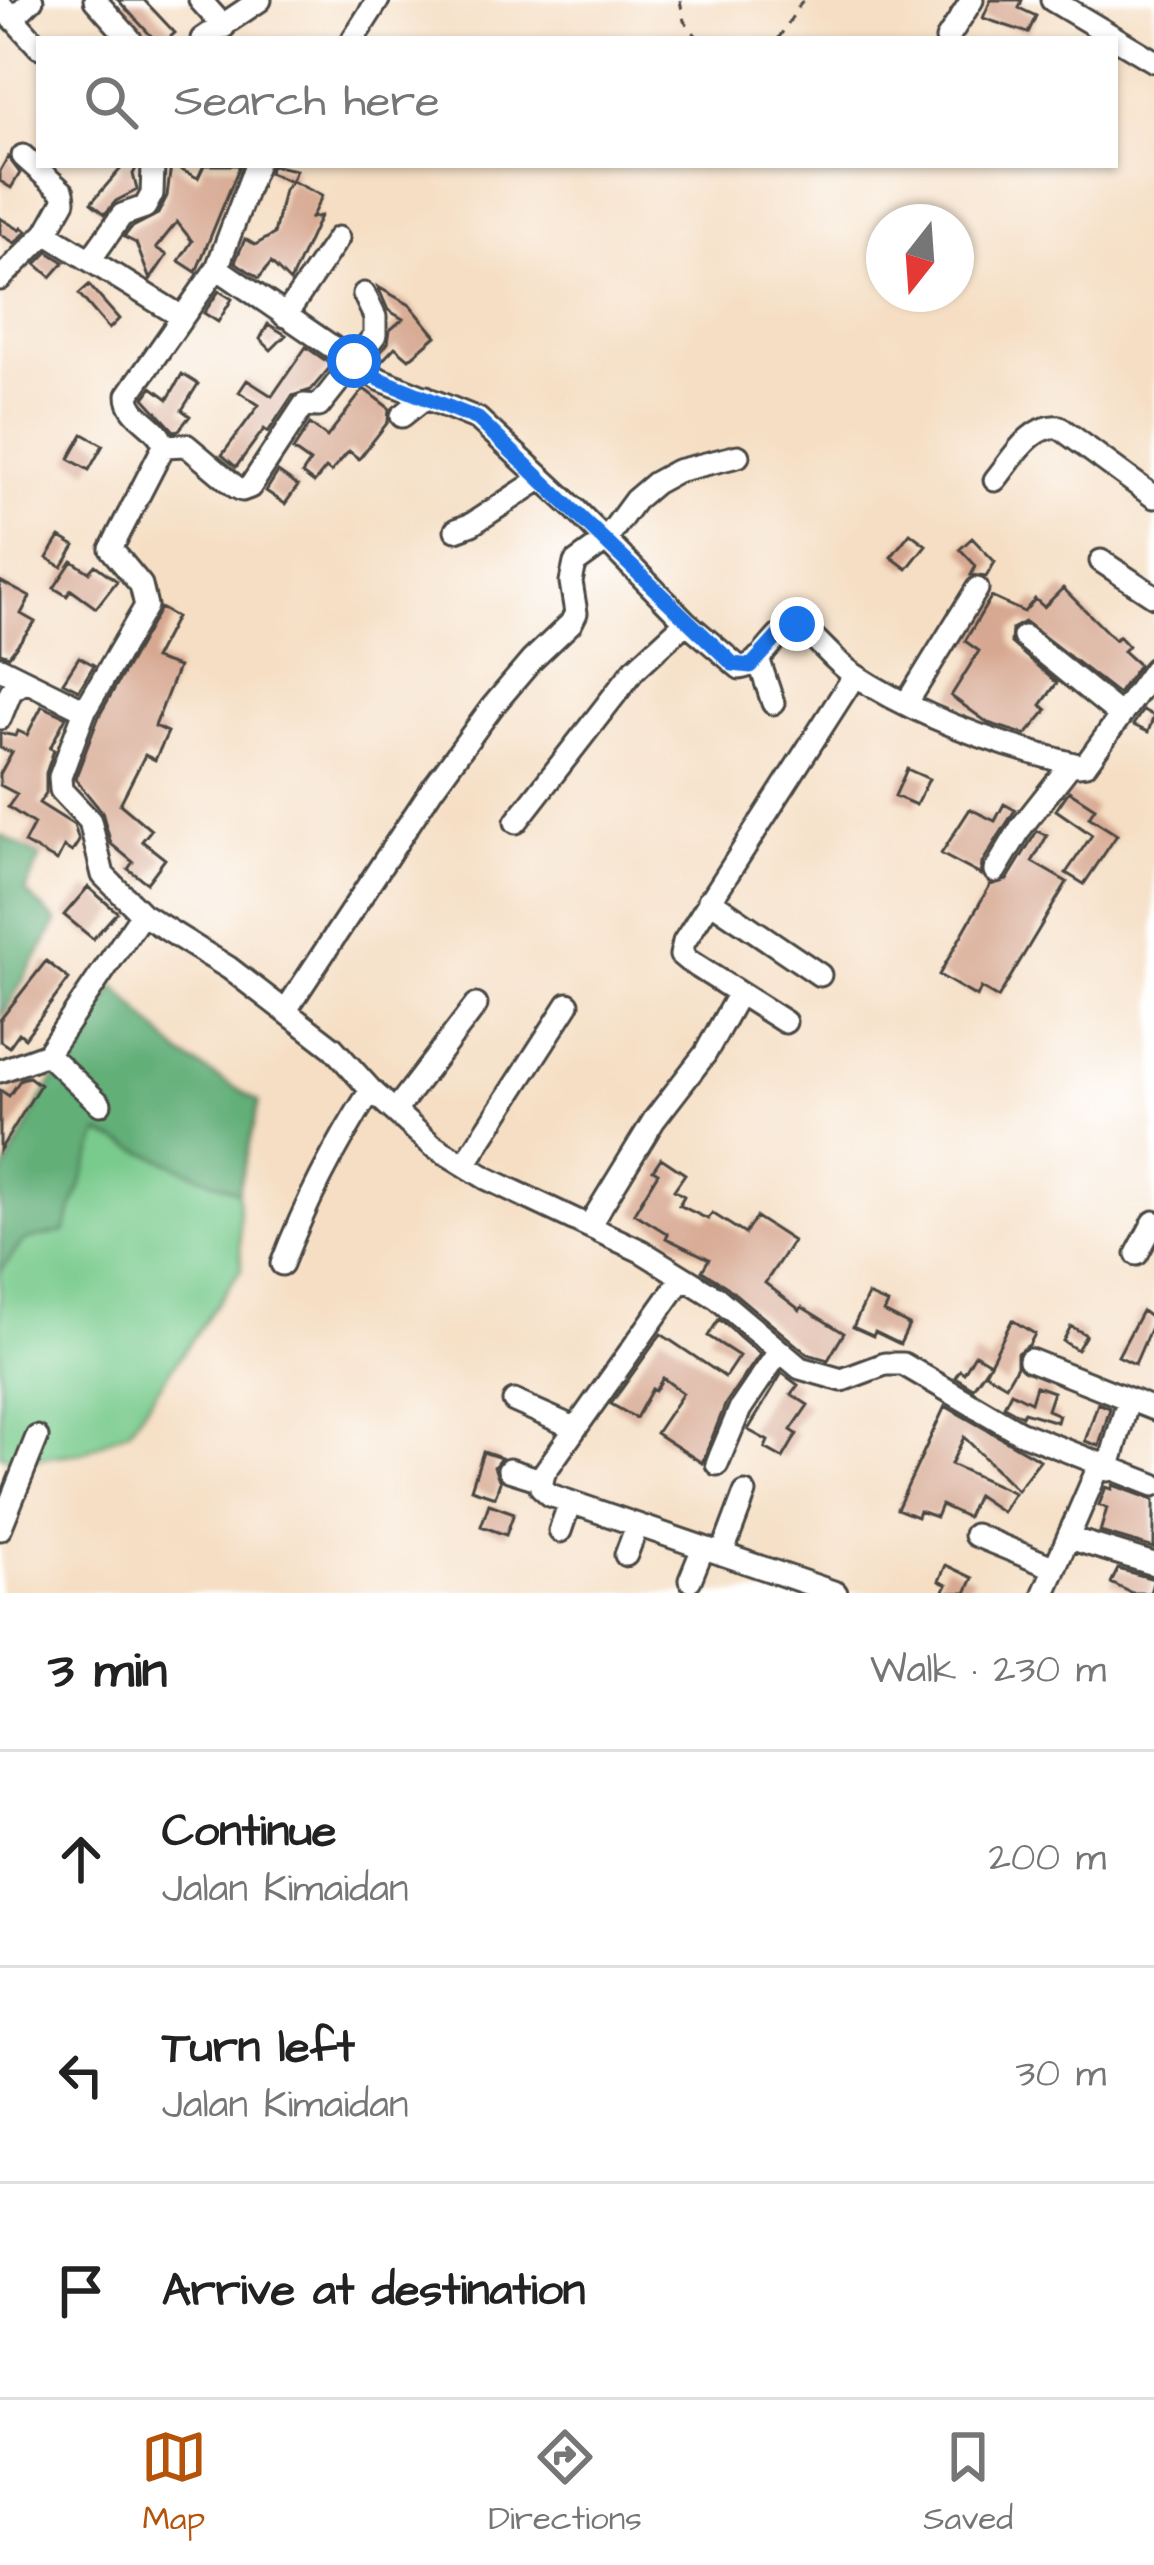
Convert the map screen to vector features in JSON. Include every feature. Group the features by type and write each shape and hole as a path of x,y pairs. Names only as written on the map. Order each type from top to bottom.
{"street":[{"path":"32,0 6,12 36,44"},
{"path":"95,0 127,36"},
{"path":"200,0 224,27"},
{"path":"208,36 260,0"},
{"path":"355,36 378,0"},
{"path":"949,36 972,0"},
{"path":"1052,0 1112,36"},
{"path":"1118,39 1154,61"},
{"path":"23,156 36,168"},
{"path":"5,265 46,233 64,201 63,192 36,168"},
{"path":"90,260 122,215 141,209 149,200 154,168"},
{"path":"255,168 217,268 128,395 130,408 162,437 164,446 111,550 141,586 146,596 144,613 85,710 60,777 61,790 90,821 103,874 142,914 229,968 334,1048 371,1090 432,1144 683,1277 717,1298 800,1368 842,1380 885,1364 903,1364 1019,1432 1154,1485"},
{"path":"46,233 182,317"},
{"path":"285,316 338,238"},
{"path":"217,268 379,379 478,419 686,622 740,668 751,666 783,631 797,624 855,675 907,704 958,727 1071,764 1086,764 1154,669"},
{"path":"164,446 186,445 236,487 247,488 304,405 319,406 376,328 364,294"},
{"path":"402,416 426,397"},
{"path":"995,480 1033,434 1046,426 1059,427 1154,497"},
{"path":"286,1010 492,707 572,623 575,562 604,542 635,500 655,483 677,471 738,456"},
{"path":"456,530 542,478"},
{"path":"1101,561 1154,596"},
{"path":"907,704 977,589"},
{"path":"516,823 634,670 686,622"},
{"path":"1024,637 1120,716"},
{"path":"758,658 773,704"},
{"path":"0,668 85,710"},
{"path":"784,1022 681,955 710,900 855,675"},
{"path":"0,718 11,691 26,681"},
{"path":"995,871 1022,826 1071,764"},
{"path":"710,900 820,975"},
{"path":"0,1071 46,1054 142,914"},
{"path":"589,1226 654,1120 705,1054 739,993"},
{"path":"465,1164 568,1004"},
{"path":"394,1111 476,1005"},
{"path":"46,1054 100,1104"},
{"path":"282,1264 326,1164 371,1090"},
{"path":"1137,1254 1154,1222"},
{"path":"683,1277 541,1480 544,1492 836,1593"},
{"path":"717,1464 740,1409 778,1353"},
{"path":"1030,1360 1154,1409"},
{"path":"514,1400 575,1428"},
{"path":"1044,1593 1104,1468 1128,1401"},
{"path":"0,1529 37,1437"},
{"path":"509,1470 541,1480"},
{"path":"690,1580 713,1551 745,1493"},
{"path":"560,1532 570,1502"},
{"path":"626,1555 637,1526"},
{"path":"975,1535 1055,1568"},
{"path":"1069,1538 1154,1564"}],"path":[{"path":"680,0 683,21 696,36"},
{"path":"780,36 803,0"}],"green space":[{"path":"0,835 41,857 25,891 57,922 1,1018"},
{"path":"115,986 182,1056 259,1102 238,1192 99,1133 64,1232 24,1240 0,1272 0,1180 41,1099"},
{"path":"99,1133 238,1192 241,1269 129,1430 82,1453 16,1461 0,1454 0,1272 24,1240 64,1231"}],"building":[{"path":"118,0 144,0 175,33 151,36"},
{"path":"991,0 1022,0 1019,8 1036,16 1028,33 983,18"},
{"path":"8,157 20,173 11,188 0,181"},
{"path":"121,168 136,168 137,190 116,201 105,214 91,203"},
{"path":"171,168 198,178 203,168 239,168 196,272 179,261 192,241 177,222 156,248 167,255 150,280 136,243 124,237 158,214 167,196"},
{"path":"270,168 296,170 291,182 269,173"},
{"path":"292,181 322,196 311,218 320,216 290,282 271,263 259,278 235,262 245,239 255,245 274,234 284,190"},
{"path":"0,218 27,231 15,243 0,234"},
{"path":"48,252 64,262 51,277 36,264"},
{"path":"89,285 119,319 109,329 79,294"},
{"path":"378,287 410,305 436,336 409,359 395,347 381,362 376,358 388,343 390,330 403,319 388,310"},
{"path":"219,291 232,299 218,322 204,313"},
{"path":"268,324 286,335 271,350 260,339"},
{"path":"306,347 332,365 311,390 292,396 236,467 222,455 259,405 239,392 247,380 272,396"},
{"path":"182,374 198,384 182,410 190,416 174,431 144,398 152,387 168,399"},
{"path":"364,389 389,408 388,422 359,459 349,451 314,483 302,474 310,462 293,450 310,424 327,437"},
{"path":"83,434 103,445 89,470 69,459"},
{"path":"278,472 298,486 285,504 266,491"},
{"path":"910,533 926,545 907,569 891,557"},
{"path":"60,537 75,546 62,567 47,558"},
{"path":"972,538 995,562 986,577 971,575 976,566 960,549"},
{"path":"72,561 89,572 95,565 117,581 96,608 71,590 67,596 54,588"},
{"path":"0,581 30,597 21,614 35,622 9,656 0,653"},
{"path":"1063,588 1115,640 1119,636 1128,646 1123,651 1139,665 1118,694 1025,622 1012,629 1011,643 1057,683 1041,705 1047,710 1026,735 988,723 951,696 979,651 965,641 991,597 1024,612 1035,599 1044,607"},
{"path":"160,608 176,617 154,659 178,667 155,726 168,732 155,760 145,755 120,804 151,830 142,841 165,859 147,883 128,869 133,862 111,844 102,812 75,779 99,716"},
{"path":"79,657 94,665 79,690 63,682"},
{"path":"42,706 66,717 50,748 54,750 46,773 46,793 39,803 74,825 79,841 72,852 64,847 57,861 24,843 34,824 8,807 17,794 0,785 0,774 12,752 0,748 0,733 27,735"},
{"path":"1143,710 1154,716 1148,732 1133,725"},
{"path":"907,769 929,779 916,805 895,796"},
{"path":"1069,791 1095,808 1089,817 1117,835 1084,884 1066,873 1092,835 1056,810"},
{"path":"1004,804 1015,810 982,863 981,875 941,854 970,809 995,821"},
{"path":"1037,831 1047,836 1032,862 1067,882 998,998 981,988 977,997 939,975 990,885 1007,880"},
{"path":"88,887 117,912 93,939 64,915"},
{"path":"46,961 69,979 25,1038 19,1033 9,1047 0,1041 0,1020"},
{"path":"29,1077 40,1085 0,1150 0,1090 9,1096 21,1079"},
{"path":"661,1158 685,1174 674,1190 684,1196 679,1205 708,1219 712,1213 745,1234 756,1217 793,1241 765,1283 800,1310 844,1333 828,1360 807,1354 702,1271 709,1259 666,1238 668,1234 634,1213 658,1173 653,1170"},
{"path":"868,1295 888,1304 884,1312 909,1325 900,1344 853,1327"},
{"path":"1142,1311 1154,1320 1135,1364 1118,1356"},
{"path":"719,1319 760,1354 726,1403 702,1463 656,1433 683,1393 663,1378 636,1418 611,1404 661,1334 725,1377 739,1356 708,1336"},
{"path":"1012,1320 1035,1334 1017,1353 1017,1366 1006,1385 985,1373"},
{"path":"1071,1326 1086,1335 1077,1350 1063,1341"},
{"path":"975,1354 990,1363 973,1388 955,1377 960,1370 964,1373"},
{"path":"782,1373 798,1385 791,1394 808,1405 791,1430 797,1434 783,1458 765,1448 768,1441 748,1430"},
{"path":"1036,1386 1053,1392 1047,1410 1059,1415 1057,1422 1024,1412 1022,1416 1004,1406 1011,1392 1031,1402"},
{"path":"1098,1403 1110,1408 1099,1446 1085,1441"},
{"path":"945,1406 1040,1460 1017,1490 964,1437 951,1464 1014,1493 1002,1512 977,1495 967,1517 941,1505 936,1517 919,1511 917,1517 897,1509"},
{"path":"483,1452 501,1458 494,1467 500,1482 495,1497 471,1489"},
{"path":"1113,1485 1154,1500 1154,1548 1100,1532 1107,1508 1099,1505 1106,1487"},
{"path":"489,1504 514,1513 506,1535 481,1526"},
{"path":"946,1565 973,1578 966,1593 943,1593 947,1585 939,1581"},
{"path":"1118,1569 1154,1579 1150,1593 1132,1593 1111,1583"}],"route":[{"path":"354,361 379,379 478,419 733,664 751,666 783,631 797,624"}]}
